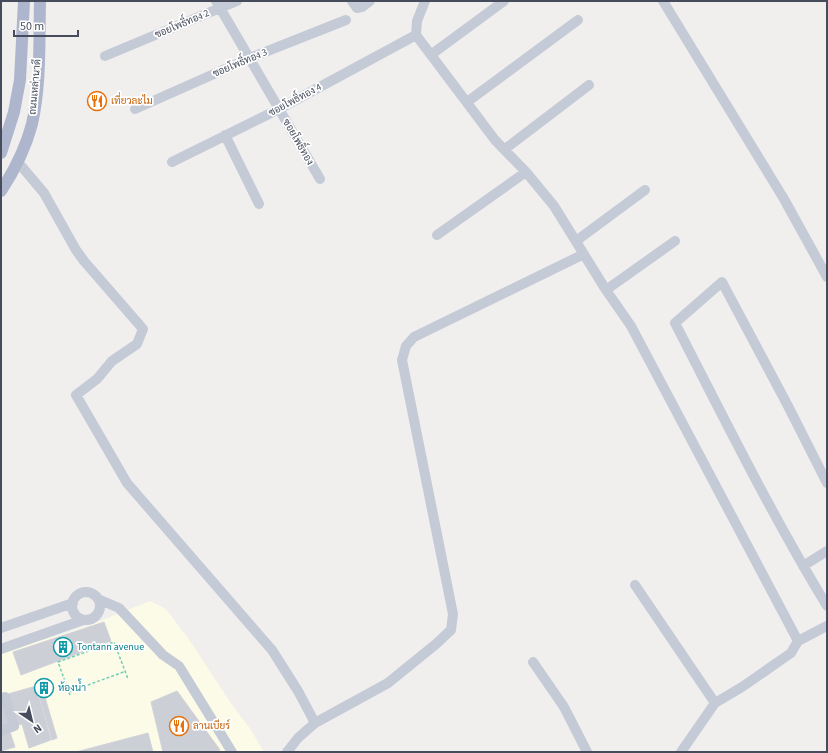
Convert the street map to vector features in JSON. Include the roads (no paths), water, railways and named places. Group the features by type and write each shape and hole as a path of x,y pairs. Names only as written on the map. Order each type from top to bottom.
{"main road":[{"name":"ถนนเหล่านาดี","path":"1,153 14,112 20,80 24,1"},
{"name":"ถนนเหล่านาดี","path":"1,191 17,161 31,125 35,106 41,1"}],"street":[{"name":"ซอยโพธิ์ทอง 2","path":"105,56 218,4 237,1"},
{"path":"352,1 357,8 362,7 370,1"},
{"path":"426,1 417,21 416,35 432,54 495,140 526,172 554,206 606,290 631,326 798,641"},
{"path":"432,54 504,1"},
{"path":"663,1 784,199 827,276"},
{"name":"ซอยโพธิ์ทอง","path":"218,4 320,179"},
{"name":"ซอยโพธิ์ทอง 3","path":"135,108 250,58 346,20"},
{"path":"467,102 578,20"},
{"name":"ซอยโพธิ์ทอง 4","path":"172,162 279,109 416,35"},
{"path":"505,149 589,85"},
{"path":"225,135 259,204"},
{"path":"17,161 44,193 76,250 84,261 143,329 137,344 112,361 97,379 76,395 127,483 272,650 298,691 315,723"},
{"path":"437,236 526,172"},
{"path":"576,241 645,190"},
{"path":"606,290 675,241"},
{"path":"287,752 298,738 315,723 388,683 451,630 452,614 402,360 406,346 414,337 584,254"},
{"path":"827,483 722,282 675,323 741,452 803,566 827,606"},
{"path":"803,566 827,551"},
{"path":"635,585 715,703"},
{"path":"1,628 73,603 82,593 91,594 98,599 120,608 163,656 179,666 232,752"},
{"path":"96,616 99,608 98,599"},
{"path":"73,603 73,612 83,620"},
{"path":"1,649 120,608"},
{"path":"681,752 715,703 742,687 791,653 798,641 827,626"},
{"path":"533,662 564,707 587,752"},
{"path":"1,699 5,697 14,726 1,731"}],"place":[{"name":"เที่ยวละไม","path":"97,101"},
{"name":"Tontann avenue","path":"63,647"},
{"name":"ห้องน้ำ","path":"44,688"},
{"name":"ลานเบียร์","path":"179,726"}]}
